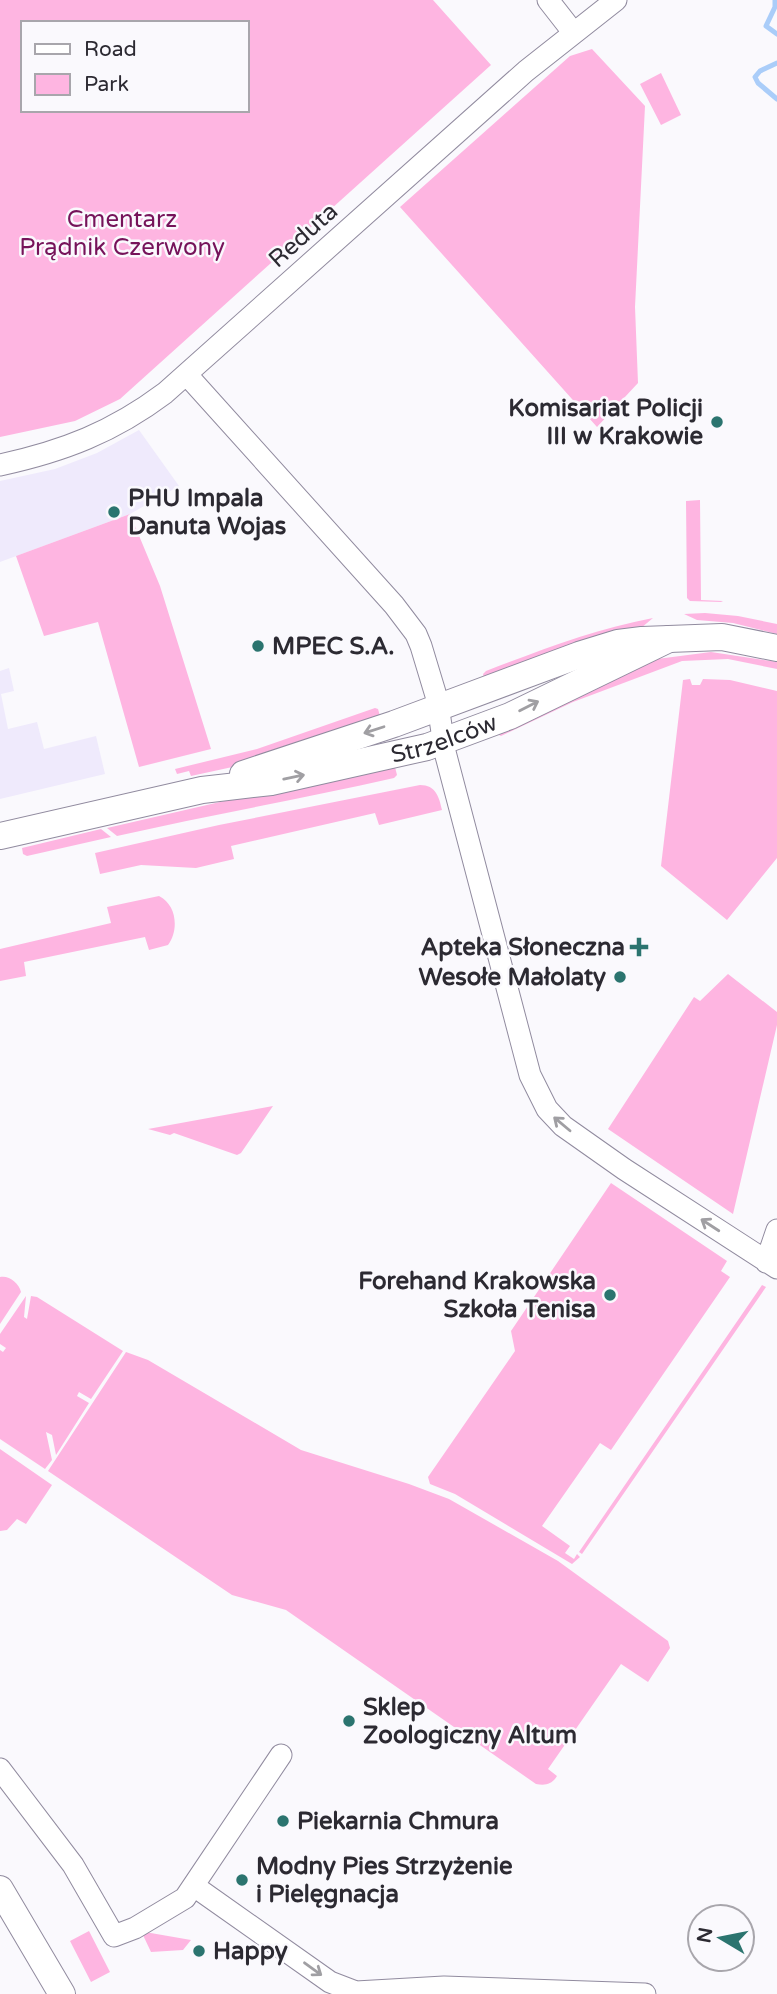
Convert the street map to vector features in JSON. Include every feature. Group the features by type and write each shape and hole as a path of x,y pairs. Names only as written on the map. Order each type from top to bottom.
{"street":[{"path":"548,0 573,32"},
{"name":"Reduta","path":"0,465 40,456 94,436 144,409 187,375 515,80 616,0"},
{"path":"187,375 409,624 421,646 438,707 460,814 530,1075 540,1098 563,1126 772,1265 777,1230"},
{"name":"Strzelców","path":"202,790 618,643 722,637 777,648"},
{"name":"Strzelców","path":"0,836 202,790 271,782 402,753 443,741 510,716 669,639"},
{"path":"0,1769 73,1865 114,1936 135,1928 185,1898 281,1755"},
{"path":"194,1886 330,1982 356,1992 443,1987 645,1994"},
{"path":"0,1889 62,1994"}],"shaded area":[{"path":"139,430 179,486 130,514 0,562 0,481 55,469 97,453"},
{"path":"9,668 14,691 1,694 8,729 37,722 44,749 96,736 105,774 0,799 0,671"}],"green space":[{"name":"Cmentarz Prądnik Czerwony","path":"0,0 433,0 491,65 120,399 75,421 0,437"},
{"path":"592,49 645,106 635,307 638,383 597,427 400,207 570,56"},
{"path":"661,73 681,115 661,125 640,84"},
{"path":"700,500 701,600 723,601 721,602 690,601 687,598 686,501"},
{"path":"130,514 160,586 211,749 139,767 98,622 44,636 16,556"},
{"path":"705,613 777,624 777,634 733,623 697,620 684,614"},
{"path":"653,618 641,628 484,678 486,671 548,648 610,628"},
{"path":"711,652 777,662 777,669 728,659 682,661 573,702 501,736 497,734 657,659"},
{"path":"690,679 692,685 700,685 703,679 730,680 777,691 777,858 727,920 661,866 683,680"},
{"path":"375,708 380,716 237,766 191,776 189,771 177,774 175,769 257,749"},
{"path":"395,767 397,775 394,778 359,786 117,836 107,828 246,796"},
{"path":"420,785 433,789 442,810 379,825 375,813 231,846 234,859 196,868 141,865 100,874 95,853"},
{"path":"101,829 111,837 27,856 23,854 22,848"},
{"path":"159,896 170,905 173,912 174,932 168,945 149,950 145,937 24,962 26,976 0,981 0,949 111,923 107,907"},
{"path":"728,974 777,1012 777,1025 733,1214 608,1129 694,997 700,1001"},
{"path":"273,1106 237,1155 174,1133 170,1135 148,1129"},
{"path":"611,1183 727,1261 721,1271 730,1277 611,1450 600,1443 542,1526 570,1546 565,1553 574,1559 577,1554 580,1557 572,1564 455,1494 430,1484 428,1477 515,1351 511,1331"},
{"path":"0,1277 13,1280 21,1292 0,1324"},
{"path":"762,1285 766,1287 582,1554 579,1552"},
{"path":"26,1296 24,1317 27,1319 31,1296 37,1297 123,1351 91,1399 79,1392 77,1396 89,1403 56,1455 52,1435 46,1432 52,1460 45,1469 0,1439 0,1350 3,1352 6,1348 0,1344 0,1334"},
{"path":"126,1352 148,1360 301,1450 449,1499 558,1561 668,1641 670,1648 648,1682 621,1664 548,1769 557,1776 555,1779 548,1784 536,1784 286,1610 232,1595 48,1471"},
{"path":"0,1449 52,1485 26,1524 17,1519 7,1530 0,1531"},
{"path":"89,1931 110,1972 91,1982 70,1941"},
{"path":"142,1933 191,1940 183,1950 151,1952"}],"waterway":[{"path":"775,0 775,7 766,26 777,34"},
{"path":"777,63 760,71 755,77 758,83 777,99"}],"place":[{"name":"Komisariat Policji III w Krakowie","path":"717,422"},
{"name":"PHU Impala Danuta Wojas","path":"114,512"},
{"name":"MPEC S.A.","path":"258,646"},
{"name":"Apteka Słoneczna","path":"639,947"},
{"name":"Wesołe Małolaty","path":"620,977"},
{"name":"Forehand Krakowska Szkoła Tenisa","path":"610,1295"},
{"name":"Sklep Zoologiczny Altum","path":"349,1721"},
{"name":"Piekarnia Chmura","path":"283,1821"},
{"name":"Modny Pies Strzyżenie i Pielęgnacja","path":"242,1880"},
{"name":"Happy","path":"199,1951"}]}
